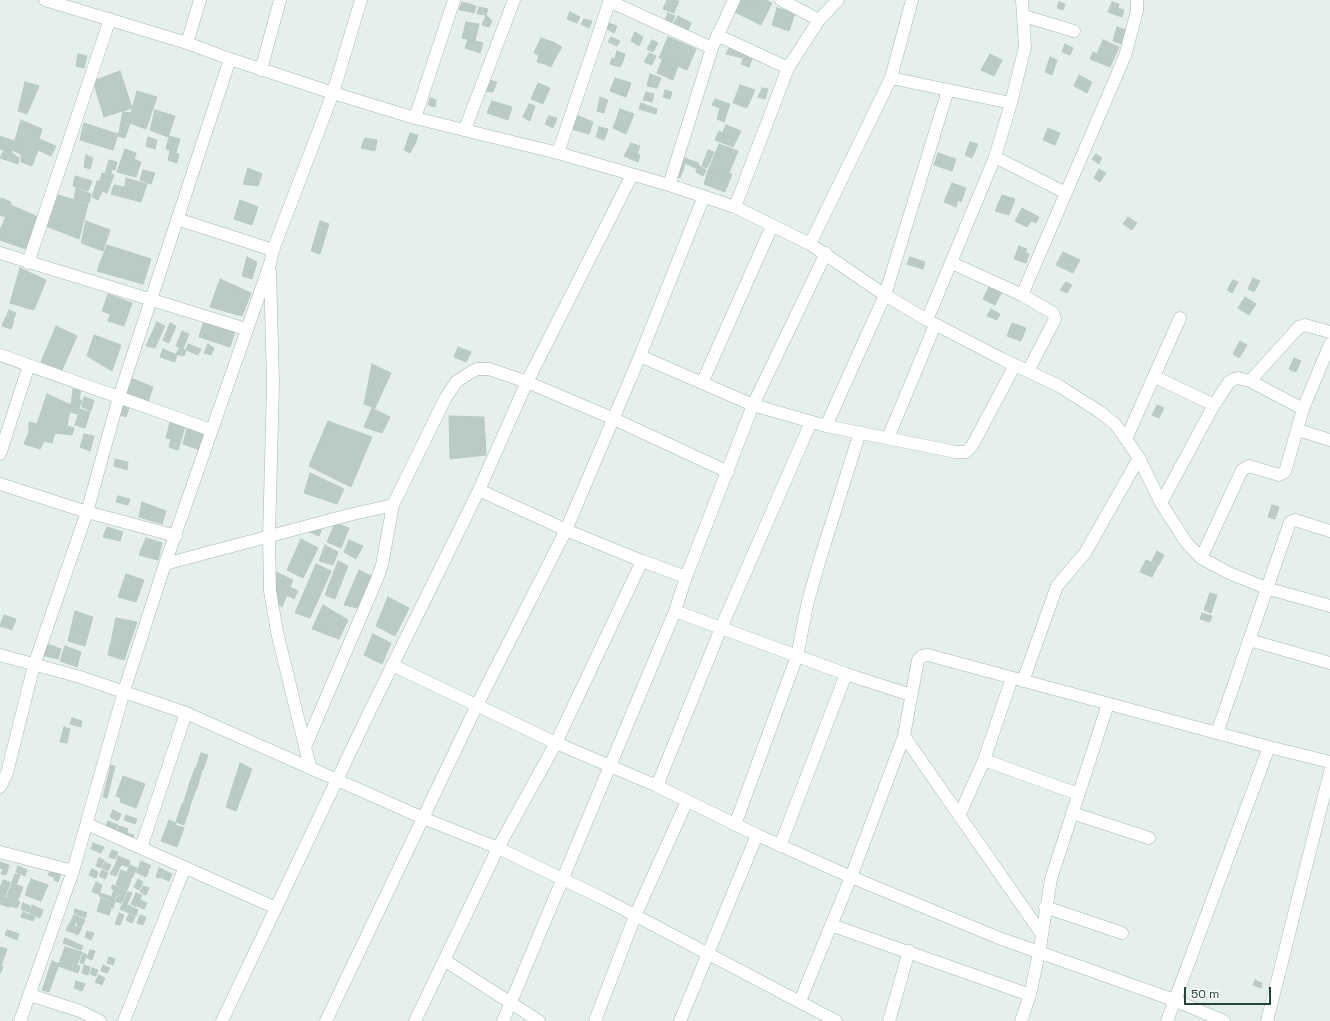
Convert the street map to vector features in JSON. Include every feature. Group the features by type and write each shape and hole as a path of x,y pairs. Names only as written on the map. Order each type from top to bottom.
{"street":[{"path":"45,0 187,43 333,94 415,118 558,153 669,185 735,207 826,253 885,295 931,323 1059,386 1100,412 1115,424 1126,438 1139,458 1162,503 1186,542 1201,558 1266,588 1330,606"},
{"path":"187,43 200,0"},
{"path":"261,70 280,0"},
{"path":"20,1021 73,871 124,691 165,564 270,264 273,250 333,94 361,0"},
{"path":"415,118 454,0"},
{"path":"465,130 514,0"},
{"path":"558,153 610,0 712,48"},
{"path":"669,185 712,48 734,0"},
{"path":"781,0 819,20"},
{"path":"735,207 788,68 819,20 838,0"},
{"path":"810,244 891,78 912,0"},
{"path":"888,438 952,263 995,157 1011,103 1024,47 1024,16 1022,0"},
{"path":"1022,295 1124,56 1137,11 1137,0"},
{"path":"1024,16 1074,31"},
{"path":"28,263 110,19"},
{"path":"717,35 788,68"},
{"path":"0,787 7,773 34,665 86,512 119,398 230,59"},
{"path":"891,78 1011,103"},
{"path":"826,426 885,295 948,90"},
{"path":"995,157 1066,193"},
{"path":"222,1021 392,665 479,490 527,382 632,175"},
{"path":"326,1021 477,705 566,530 614,419 704,196"},
{"path":"178,219 273,250"},
{"path":"702,383 772,226"},
{"path":"0,253 28,263 246,329"},
{"path":"503,1021 562,878 611,767 676,611 686,577 753,405 826,253"},
{"path":"952,263 1022,295 1053,313 1055,319 1033,373"},
{"path":"270,264 273,383 269,537 270,591 277,632 310,767"},
{"path":"1126,438 1155,377 1180,318"},
{"path":"1250,381 1299,327 1305,325 1330,332"},
{"path":"1201,558 1242,470 1249,466 1279,475 1285,472 1303,409 1329,348"},
{"path":"0,355 211,430"},
{"path":"640,356 753,405 826,426 956,452 966,452 972,446 1015,365"},
{"path":"0,454 29,365"},
{"path":"305,747 377,579 382,565 393,505 445,399 456,382 477,369 489,369 527,382 614,419 728,472"},
{"path":"1155,377 1214,405"},
{"path":"1162,503 1214,405 1229,382 1234,379 1250,381 1303,409"},
{"path":"657,786 721,628 812,422"},
{"path":"1298,430 1330,440"},
{"path":"735,824 797,656 808,601 860,432"},
{"path":"959,816 1057,586 1084,553 1139,458"},
{"path":"0,484 86,512 176,536"},
{"path":"479,490 566,530 686,577"},
{"path":"165,564 356,513 393,505"},
{"path":"1217,733 1290,522 1293,520 1330,530"},
{"path":"415,1021 498,848 556,743 642,561"},
{"path":"676,611 846,674 911,695"},
{"path":"1249,640 1330,663"},
{"path":"0,655 124,691 186,713 423,818 498,848 562,878 836,1021"},
{"path":"800,1001 851,877 904,736 918,660 922,656 928,655 1330,762"},
{"path":"392,665 556,743 657,786 757,836 851,877 1039,953 1174,1000 1224,1021"},
{"path":"780,846 846,674"},
{"path":"1022,1021 1030,994 1039,953 1045,907 1051,879 1108,704"},
{"path":"141,848 186,713"},
{"path":"904,736 1041,933"},
{"path":"1167,1021 1269,747"},
{"path":"984,760 1078,794"},
{"path":"1267,1021 1330,772"},
{"path":"595,1021 635,916 688,801"},
{"path":"1072,813 1149,838"},
{"path":"86,824 276,908"},
{"path":"680,1021 757,836"},
{"path":"0,852 73,871"},
{"path":"124,1021 186,867"},
{"path":"1045,907 1122,933"},
{"path":"831,925 1030,994"},
{"path":"889,1021 908,951"},
{"path":"444,960 539,1021"},
{"path":"30,995 80,1011 100,1021"}],"building":[{"path":"667,0 679,1 674,13 663,9"},
{"path":"738,0 766,0 772,3 761,25 733,11"},
{"path":"462,2 469,4 466,11 459,10"},
{"path":"1059,2 1065,4 1063,10 1057,8"},
{"path":"1112,2 1119,4 1118,8 1124,10 1122,17 1108,12"},
{"path":"469,4 476,6 474,13 466,11"},
{"path":"479,7 488,9 486,15 477,14"},
{"path":"777,8 795,13 789,31 772,25"},
{"path":"570,12 580,17 577,23 567,19"},
{"path":"668,13 675,16 672,23 665,20"},
{"path":"486,15 492,21 489,27 482,25"},
{"path":"678,16 691,23 688,30 674,23"},
{"path":"584,19 592,21 589,28 581,24"},
{"path":"466,22 479,24 475,41 462,38"},
{"path":"609,23 617,26 614,33 607,29"},
{"path":"1117,27 1126,30 1122,44 1113,41"},
{"path":"635,32 643,37 639,46 631,41"},
{"path":"611,37 620,41 617,46 608,42"},
{"path":"668,37 696,49 687,70 659,58"},
{"path":"541,38 553,42 545,64 537,62 539,55 534,53"},
{"path":"468,39 483,43 480,53 465,48"},
{"path":"652,40 658,43 653,52 647,49"},
{"path":"1103,40 1119,47 1110,67 1090,59 1093,52 1097,54"},
{"path":"553,42 562,47 557,55 550,49"},
{"path":"1065,44 1073,48 1070,55 1062,52"},
{"path":"730,46 746,53 742,58 726,54"},
{"path":"550,49 557,55 551,67 545,64"},
{"path":"617,51 625,54 623,61 615,58"},
{"path":"649,53 656,56 652,65 644,62"},
{"path":"746,53 753,56 749,67 741,64"},
{"path":"78,54 87,56 84,68 76,66"},
{"path":"990,54 1002,60 994,76 981,70"},
{"path":"1050,57 1057,60 1052,75 1045,72"},
{"path":"612,58 623,61 620,67 610,64"},
{"path":"662,60 678,66 673,80 657,73"},
{"path":"120,71 132,108 104,117 93,81"},
{"path":"650,74 661,78 657,88 647,86"},
{"path":"1079,75 1092,82 1087,93 1074,86"},
{"path":"615,78 631,83 626,97 610,91"},
{"path":"489,80 497,82 493,92 485,91"},
{"path":"25,82 39,86 27,114 18,111"},
{"path":"538,83 550,88 543,104 531,99"},
{"path":"740,85 755,90 747,108 733,103"},
{"path":"762,88 768,89 765,99 758,97"},
{"path":"665,90 672,92 670,99 663,97"},
{"path":"137,91 157,97 146,129 130,123 125,138 118,136 123,112 131,113"},
{"path":"646,92 654,94 652,102 643,100"},
{"path":"600,97 608,100 606,105 599,103"},
{"path":"430,98 436,100 435,107 428,105"},
{"path":"715,99 730,104 724,122 717,119 720,108 712,105"},
{"path":"492,101 512,107 508,120 487,113"},
{"path":"599,103 606,105 604,113 597,111"},
{"path":"641,103 657,109 656,114 639,109"},
{"path":"529,104 535,106 530,121 523,117"},
{"path":"620,109 634,114 626,134 613,128"},
{"path":"155,110 175,116 168,137 150,130"},
{"path":"576,115 593,122 589,134 571,129"},
{"path":"549,116 557,118 553,128 545,124"},
{"path":"21,120 42,129 39,139 56,146 51,156 38,150 32,166 21,162 21,154 12,150"},
{"path":"84,123 118,134 113,150 80,140"},
{"path":"726,125 741,131 733,147 715,140 719,131 722,133"},
{"path":"599,127 608,129 604,140 596,137"},
{"path":"1048,128 1060,133 1055,145 1043,140"},
{"path":"410,133 418,135 416,142 408,139"},
{"path":"0,136 14,141 11,152 19,158 18,164 0,158 4,150 0,149"},
{"path":"169,136 180,139 176,152 166,149"},
{"path":"148,137 157,140 155,149 146,146"},
{"path":"365,138 377,140 375,151 361,148"},
{"path":"408,139 416,142 410,153 404,150"},
{"path":"970,142 978,144 972,158 965,155"},
{"path":"631,143 640,146 637,154 640,155 638,162 624,156"},
{"path":"719,144 738,151 727,178 708,171"},
{"path":"125,149 136,153 134,159 141,162 136,177 117,172"},
{"path":"708,150 714,152 707,168 702,166"},
{"path":"170,151 179,154 177,163 168,160"},
{"path":"938,153 956,159 952,171 934,165"},
{"path":"1096,154 1102,158 1099,164 1092,159"},
{"path":"86,155 93,158 90,169 84,167"},
{"path":"681,157 687,159 680,178 674,176"},
{"path":"687,159 699,163 697,169 685,163"},
{"path":"109,160 117,162 115,170 112,169 111,174 114,175 107,193 102,191 98,200 92,197 97,181 100,181 102,173 105,174"},
{"path":"698,165 706,170 703,176 696,172"},
{"path":"248,168 262,174 258,186 243,184"},
{"path":"1099,169 1106,173 1100,182 1094,178"},
{"path":"143,170 155,173 151,184 140,180"},
{"path":"708,171 727,178 729,173 732,174 725,192 704,184"},
{"path":"75,176 92,181 88,191 73,186"},
{"path":"126,178 147,184 141,202 111,194 114,185 125,187"},
{"path":"952,183 966,188 961,202 958,200 956,207 944,202"},
{"path":"76,188 91,194 89,203 74,199"},
{"path":"55,194 88,204 79,239 46,226"},
{"path":"1002,195 1015,199 1009,215 995,211"},
{"path":"1,198 11,202 5,217 0,215"},
{"path":"240,200 258,207 252,225 234,219"},
{"path":"11,205 38,217 26,249 0,240 0,230"},
{"path":"1022,208 1039,217 1036,223 1031,221 1027,227 1015,221"},
{"path":"1128,217 1137,223 1132,230 1123,224"},
{"path":"86,221 110,230 103,251 81,243"},
{"path":"320,221 329,224 320,254 311,251"},
{"path":"107,245 151,259 143,284 97,271"},
{"path":"1019,246 1027,249 1025,252 1029,254 1026,263 1014,259"},
{"path":"1063,252 1080,260 1073,273 1056,265"},
{"path":"247,257 257,262 252,279 242,276"},
{"path":"910,257 925,262 923,269 907,264"},
{"path":"20,268 46,280 34,310 10,303"},
{"path":"1253,278 1260,281 1254,292 1248,289"},
{"path":"220,279 251,293 242,316 210,307"},
{"path":"1233,280 1238,282 1232,293 1227,290"},
{"path":"1066,282 1072,285 1067,293 1060,290"},
{"path":"989,287 1001,293 995,305 983,299"},
{"path":"108,294 132,303 124,326 108,321 110,314 102,311"},
{"path":"1245,297 1256,304 1249,315 1238,308"},
{"path":"991,309 1000,314 997,320 987,316"},
{"path":"9,310 16,313 13,320 6,318"},
{"path":"5,318 14,321 11,329 2,326"},
{"path":"204,320 235,331 230,347 199,337"},
{"path":"157,322 165,326 155,348 146,346"},
{"path":"170,323 176,326 169,343 163,340"},
{"path":"1012,323 1026,328 1021,341 1007,336"},
{"path":"56,326 77,336 62,370 41,362"},
{"path":"182,331 189,334 183,349 176,346"},
{"path":"94,335 121,345 112,371 87,356"},
{"path":"1240,341 1247,345 1239,358 1233,354"},
{"path":"188,344 201,349 198,355 186,350"},
{"path":"208,344 214,348 211,355 204,353"},
{"path":"458,347 471,352 466,362 454,357"},
{"path":"179,348 186,350 184,356 176,354"},
{"path":"163,349 177,355 175,362 160,357"},
{"path":"1294,358 1301,361 1296,372 1289,369"},
{"path":"372,364 391,373 375,408 364,404"},
{"path":"128,377 153,387 148,402 123,394"},
{"path":"73,389 81,391 79,399 82,401 77,414 70,412"},
{"path":"47,394 71,405 67,426 74,428 72,435 55,433 52,443 44,441 40,449 24,444 29,432 29,422 37,424"},
{"path":"84,397 94,400 91,411 82,407"},
{"path":"121,405 129,408 126,417 118,414"},
{"path":"1157,405 1164,408 1159,418 1152,415"},
{"path":"372,408 390,417 382,433 364,427"},
{"path":"80,409 90,412 85,428 75,425"},
{"path":"449,416 484,417 486,455 450,459"},
{"path":"328,421 372,437 351,487 309,466"},
{"path":"170,422 185,427 178,450 169,447 171,439 166,438"},
{"path":"187,428 205,434 200,450 183,444"},
{"path":"84,434 94,436 90,451 80,447"},
{"path":"115,459 128,462 127,470 114,466"},
{"path":"310,473 344,489 337,504 304,493"},
{"path":"118,496 130,499 128,505 116,502"},
{"path":"142,502 166,511 162,524 139,517"},
{"path":"1272,505 1279,507 1275,519 1268,517"},
{"path":"335,523 349,528 341,548 327,542"},
{"path":"323,525 319,536 305,530"},
{"path":"107,527 123,532 120,541 103,537"},
{"path":"146,538 162,543 158,560 139,555"},
{"path":"301,539 318,548 303,578 287,570"},
{"path":"349,540 363,546 356,559 344,552"},
{"path":"325,545 338,552 333,565 319,561"},
{"path":"1157,551 1164,555 1159,565 1152,561"},
{"path":"1146,560 1158,565 1152,577 1140,572"},
{"path":"338,561 348,566 335,599 325,595"},
{"path":"316,564 331,571 310,618 295,613"},
{"path":"359,570 371,576 358,608 344,605"},
{"path":"274,571 293,580 290,587 298,591 294,599 287,595 282,607 273,600 276,588 271,584"},
{"path":"126,574 144,580 136,602 118,597"},
{"path":"1210,593 1217,595 1211,613 1204,610"},
{"path":"388,597 409,608 395,636 376,626"},
{"path":"323,605 348,620 339,639 312,629"},
{"path":"75,611 93,617 85,646 68,641"},
{"path":"1202,613 1212,616 1210,622 1200,619"},
{"path":"4,615 10,617 6,628 0,626"},
{"path":"10,617 16,619 12,630 7,628"},
{"path":"116,618 137,622 124,660 108,655"},
{"path":"373,634 391,643 382,664 364,655"},
{"path":"45,643 61,649 58,659 41,655"},
{"path":"65,646 81,652 77,667 60,661"},
{"path":"72,718 82,721 81,727 70,724"},
{"path":"64,727 70,729 67,743 60,742"},
{"path":"201,753 208,755 203,770 196,768"},
{"path":"240,763 252,769 236,811 226,807"},
{"path":"111,765 115,766 107,798 103,797"},
{"path":"195,768 202,771 196,791 188,788"},
{"path":"123,776 145,784 136,808 120,802 121,798 116,796"},
{"path":"188,789 195,791 190,806 183,804"},
{"path":"182,804 190,807 184,825 176,822"},
{"path":"113,810 121,814 118,821 110,817"},
{"path":"126,815 137,819 135,824 124,820"},
{"path":"169,820 176,823 175,825 184,828 177,847 161,841"},
{"path":"108,821 118,825 115,832 105,828"},
{"path":"119,826 128,829 127,833 134,835 132,840 116,834"},
{"path":"93,843 104,847 101,853 91,849"},
{"path":"112,850 118,852 115,859 109,857"},
{"path":"118,856 130,861 128,867 116,863"},
{"path":"99,858 104,860 101,868 96,866"},
{"path":"141,861 151,866 148,870 139,866"},
{"path":"0,862 9,865 6,875 1,874 3,869 0,868"},
{"path":"105,862 111,865 108,871 102,868"},
{"path":"116,863 121,865 116,876 110,874"},
{"path":"130,865 137,868 134,874 127,871"},
{"path":"18,866 27,870 25,876 16,872"},
{"path":"52,867 62,871 58,882 54,880 55,878 48,875"},
{"path":"139,867 149,871 146,877 136,872"},
{"path":"159,868 164,870 161,878 156,877"},
{"path":"92,869 98,872 96,878 89,875"},
{"path":"102,870 108,873 105,879 99,876"},
{"path":"121,870 134,875 131,879 119,875"},
{"path":"165,871 172,874 169,881 162,878"},
{"path":"15,874 20,875 11,898 7,896"},
{"path":"119,876 131,880 127,890 116,885"},
{"path":"31,879 48,885 41,901 25,895"},
{"path":"138,879 143,882 139,890 134,887"},
{"path":"3,880 10,882 5,897 12,899 9,907 0,904 0,888"},
{"path":"96,882 102,885 99,894 92,892"},
{"path":"17,885 23,887 18,900 12,898"},
{"path":"113,885 120,888 115,898 112,896 114,890 111,888"},
{"path":"143,886 149,888 146,895 140,892"},
{"path":"121,888 127,891 124,897 118,894"},
{"path":"128,892 132,893 124,911 120,909"},
{"path":"100,893 115,898 114,901 99,896"},
{"path":"136,893 142,895 136,907 131,904"},
{"path":"118,895 124,898 121,903 115,901"},
{"path":"101,898 107,900 105,906 111,908 109,915 97,911"},
{"path":"13,899 20,902 17,908 10,906"},
{"path":"109,899 115,902 113,908 106,905"},
{"path":"140,900 147,903 144,909 137,906"},
{"path":"23,903 30,906 28,912 21,909"},
{"path":"32,905 43,910 40,918 29,913"},
{"path":"128,905 138,910 136,916 125,911"},
{"path":"75,909 87,913 85,918 74,913"},
{"path":"23,912 35,917 33,921 21,917"},
{"path":"119,913 124,915 120,925 115,924"},
{"path":"129,914 135,917 132,923 126,920"},
{"path":"74,915 79,917 74,925 70,923"},
{"path":"140,915 146,917 143,925 137,923"},
{"path":"79,917 85,920 82,926 76,923"},
{"path":"69,924 76,926 73,933 66,930"},
{"path":"78,924 82,927 78,935 74,933"},
{"path":"7,930 19,934 17,940 5,935"},
{"path":"87,931 94,933 91,940 85,937"},
{"path":"65,938 83,946 81,950 63,943"},
{"path":"0,947 7,949 0,974"},
{"path":"65,947 82,952 77,965 80,966 78,973 58,966"},
{"path":"90,950 95,951 92,960 87,958"},
{"path":"83,953 87,955 83,964 80,963"},
{"path":"109,957 115,959 113,965 107,963"},
{"path":"52,961 59,964 49,992 42,990"},
{"path":"84,965 90,967 88,975 82,973"},
{"path":"103,965 110,968 107,973 101,971"},
{"path":"92,968 98,970 96,976 90,974"},
{"path":"99,975 105,978 102,985 95,982"},
{"path":"1255,980 1262,983 1261,988 1253,985"},
{"path":"76,981 85,984 82,991 74,988"}]}
